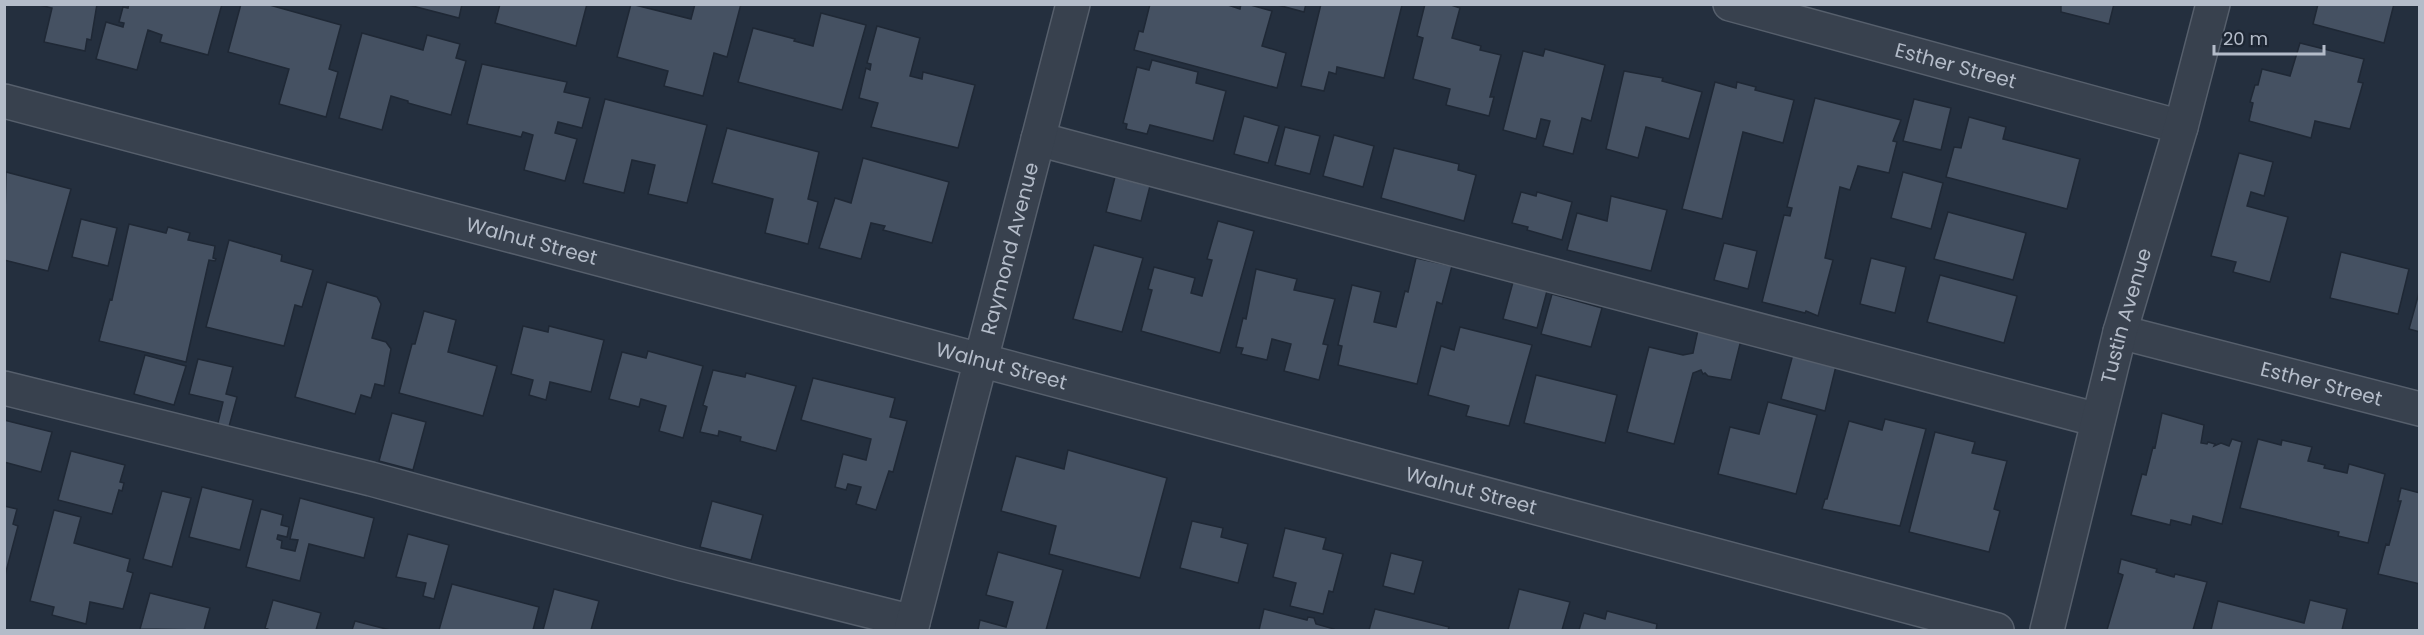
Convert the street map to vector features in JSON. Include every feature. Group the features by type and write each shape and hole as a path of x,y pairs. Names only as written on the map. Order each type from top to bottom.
{"street":[{"name":"Esther Street","path":"1730,4 2181,127"},
{"name":"Tustin Avenue","path":"2047,630 2120,332 2181,127 2213,4"},
{"name":"Raymond Avenue","path":"912,626 1038,139 1070,5"},
{"name":"Walnut Street","path":"4,102 1997,630"},
{"path":"1038,139 2098,420"},
{"name":"Esther Street","path":"2120,332 2420,409"},
{"path":"4,388 371,479 912,626"}],"building":[{"path":"36,4 97,4 91,40 87,39 85,51 44,42 52,8"},
{"path":"129,4 222,4 208,55 160,42 162,35 148,30 137,70 96,59 106,22 123,27 124,23 119,22 123,7 128,8"},
{"path":"241,4 266,4 341,25 329,69 338,72 326,117 279,104 289,69 228,52"},
{"path":"405,4 462,4 459,18"},
{"path":"500,4 587,4 576,46 495,23"},
{"path":"631,4 691,19 695,4 741,4 727,57 714,53 703,96 664,86 668,71 617,57"},
{"path":"1150,4 1225,4 1240,9 1241,4 1247,4 1272,11 1262,46 1286,53 1277,88 1134,50 1139,31 1143,32"},
{"path":"1274,4 1306,4 1304,12"},
{"path":"1321,4 1402,5 1384,78 1337,67 1336,74 1329,72 1324,91 1301,86"},
{"path":"1425,4 1448,4 1460,8 1452,38 1481,46 1480,50 1501,55 1490,97 1494,97 1489,116 1446,105 1450,89 1413,79 1423,38 1417,36"},
{"path":"2061,4 2114,4 2109,24 2061,12"},
{"path":"2318,4 2394,4 2384,43 2313,24"},
{"path":"821,13 866,25 842,110 738,82 753,28 813,46"},
{"path":"877,26 920,38 910,76 922,79 923,72 975,85 958,148 871,127 878,103 859,98 866,68 870,70 871,64 867,63"},
{"path":"362,33 423,50 427,35 460,44 456,58 466,61 451,115 391,96 382,130 339,118"},
{"path":"2300,43 2364,59 2358,82 2363,83 2350,129 2315,121 2311,138 2249,121 2253,103 2250,102 2262,69 2290,76"},
{"path":"1545,49 1605,65 1591,121 1582,118 1573,154 1543,146 1550,121 1541,119 1536,139 1503,130 1523,51 1543,56"},
{"path":"1152,60 1198,72 1196,83 1226,91 1213,141 1150,125 1147,134 1126,129 1127,124 1123,123 1137,67 1149,70"},
{"path":"482,64 567,82 564,92 590,98 582,128 558,122 555,133 577,139 565,181 524,170 533,135 523,132 521,137 467,124"},
{"path":"1624,71 1663,78 1662,81 1702,92 1689,139 1646,127 1638,158 1606,149"},
{"path":"1715,82 1736,88 1737,82 1756,87 1755,90 1794,100 1783,143 1743,132 1722,219 1682,209"},
{"path":"1815,98 1901,120 1893,141 1897,142 1889,173 1858,166 1850,190 1840,187 1825,258 1833,260 1818,316 1806,311 1805,313 1762,302 1784,215 1790,216 1792,208 1787,207"},
{"path":"605,99 707,125 687,203 648,194 655,165 632,160 624,193 583,183"},
{"path":"1914,99 1951,108 1941,150 1903,141"},
{"path":"1244,116 1279,126 1268,163 1234,154"},
{"path":"1969,117 2006,127 2003,139 2080,159 2067,209 1946,177 1954,147 1961,148"},
{"path":"1285,127 1320,136 1310,174 1275,165"},
{"path":"727,128 819,152 808,199 818,202 808,244 765,233 773,199 712,183"},
{"path":"1334,135 1374,146 1363,187 1323,176"},
{"path":"1394,148 1459,164 1458,170 1476,175 1464,221 1381,198"},
{"path":"2239,153 2273,162 2264,196 2251,192 2247,206 2288,217 2270,282 2233,272 2236,262 2211,256"},
{"path":"863,158 949,182 932,243 883,230 885,226 871,223 861,259 819,248 835,198 851,203"},
{"path":"6,172 71,189 48,271 4,260"},
{"path":"1903,172 1943,183 1931,229 1891,218"},
{"path":"1115,177 1150,186 1141,221 1106,212"},
{"path":"1521,192 1536,196 1537,192 1572,202 1562,240 1512,223"},
{"path":"1611,196 1667,210 1651,271 1567,250 1577,213 1607,221"},
{"path":"1948,212 2026,233 2013,280 1934,259"},
{"path":"81,219 117,228 108,266 72,257"},
{"path":"1218,221 1254,231 1220,353 1141,331 1152,290 1148,289 1154,267 1195,278 1191,293 1202,296 1212,260 1207,259"},
{"path":"129,224 166,233 168,227 190,233 188,240 215,246 213,258 216,259 215,261 209,260 186,362 99,341 110,299 112,300"},
{"path":"229,240 282,255 281,261 313,270 302,307 295,305 284,346 206,327"},
{"path":"1724,243 1757,251 1748,289 1714,280"},
{"path":"1094,245 1143,258 1122,332 1073,319"},
{"path":"2341,252 2409,269 2398,314 2330,298"},
{"path":"1416,258 1452,266 1442,304 1437,302 1417,384 1338,365 1342,346 1338,345 1352,285 1381,292 1374,322 1396,327"},
{"path":"1871,258 1906,267 1895,313 1860,304"},
{"path":"1256,269 1297,279 1294,290 1335,299 1323,344 1328,345 1319,380 1284,371 1291,344 1272,339 1267,360 1241,354 1243,348 1236,347 1243,318 1246,319"},
{"path":"1940,275 2017,296 2004,343 1927,322"},
{"path":"327,282 377,297 381,304 372,338 386,342 391,349 384,386 375,384 371,398 361,395 355,414 295,397"},
{"path":"1513,282 1547,291 1537,328 1503,319"},
{"path":"2420,289 2420,332 2409,329"},
{"path":"1552,294 1602,308 1591,347 1541,334"},
{"path":"424,311 456,320 448,352 497,366 483,416 399,393 412,344 415,344"},
{"path":"523,326 548,332 549,326 604,340 591,392 550,382 546,400 529,395 533,380 511,374"},
{"path":"1460,327 1532,345 1509,426 1466,416 1469,406 1428,395 1441,346 1454,350"},
{"path":"1698,330 1741,340 1731,380 1708,376 1701,370 1693,373 1674,444 1627,432 1649,347 1683,355 1693,353"},
{"path":"648,351 703,366 683,438 659,431 666,406 641,399 639,407 609,399 622,352 646,358"},
{"path":"1793,354 1836,366 1825,411 1781,399"},
{"path":"145,355 186,366 174,405 134,394"},
{"path":"198,359 233,367 226,394 237,397 227,434 216,431 223,402 189,394"},
{"path":"713,370 745,377 746,373 796,386 776,451 740,441 741,437 719,431 718,436 700,432 707,407 703,405"},
{"path":"1536,375 1617,395 1605,443 1524,423"},
{"path":"813,378 895,398 890,417 907,421 893,472 889,471 876,510 856,504 861,487 848,484 846,490 835,487 843,454 866,460 871,439 801,420"},
{"path":"1768,402 1817,415 1796,494 1718,474 1730,427 1759,434"},
{"path":"392,413 426,422 413,470 379,461"},
{"path":"2162,413 2204,425 2201,443 2207,444 2208,442 2215,444 2214,446 2221,443 2229,446 2232,439 2242,442 2222,524 2193,516 2191,525 2171,520 2170,525 2131,515 2142,474 2146,475 2153,447 2155,448"},
{"path":"1885,419 1926,429 1900,526 1822,509 1827,499 1849,421 1882,430"},
{"path":"4,420 52,432 41,472 4,462"},
{"path":"1935,432 1975,442 1972,453 2007,461 1994,509 2000,511 1989,552 1909,532"},
{"path":"2258,439 2281,445 2282,440 2312,447 2308,461 2325,465 2324,468 2347,473 2349,464 2385,474 2368,543 2338,536 2339,532 2240,508"},
{"path":"1068,450 1167,478 1140,578 1049,554 1056,526 1001,511 1016,456 1064,469"},
{"path":"71,451 125,465 120,482 124,483 122,491 119,490 112,514 58,500"},
{"path":"202,487 253,500 240,550 189,537"},
{"path":"2401,488 2420,493 2420,584 2378,574 2401,501 2398,501"},
{"path":"162,491 191,498 172,567 143,559"},
{"path":"300,498 374,518 364,558 309,544 300,581 246,567 261,509 283,515 281,525 289,527 287,537 278,535 277,539 282,541 281,548 295,551 298,540 290,539"},
{"path":"712,501 763,515 751,560 700,547"},
{"path":"4,506 17,509 13,524 18,526 4,579"},
{"path":"54,510 81,517 74,543 130,559 127,571 133,573 123,609 90,602 86,624 52,615 54,607 30,601"},
{"path":"1192,521 1223,528 1221,537 1248,544 1238,583 1180,568"},
{"path":"1285,528 1326,538 1323,549 1343,554 1333,592 1329,591 1323,614 1290,606 1296,583 1273,577"},
{"path":"408,534 449,545 434,599 423,596 426,583 396,577"},
{"path":"998,552 1063,570 1046,630 978,630 980,620 1006,627 1013,602 986,595"},
{"path":"1391,553 1423,561 1414,594 1383,586"},
{"path":"2121,559 2157,569 2156,572 2174,577 2175,574 2207,582 2193,630 2107,630 2123,575 2118,573"},
{"path":"452,584 539,607 533,630 439,630"},
{"path":"554,589 599,601 591,630 543,630"},
{"path":"1519,589 1570,602 1562,630 1508,630"},
{"path":"150,593 210,608 204,630 140,629"},
{"path":"273,600 321,613 316,630 270,630 265,628"},
{"path":"2310,600 2347,609 2342,630 2211,630 2218,601 2304,623"},
{"path":"1264,609 1307,620 1308,617 1314,618 1316,624 1334,630 1259,630"},
{"path":"1375,609 1449,627 1448,630 1369,630"},
{"path":"1607,611 1657,624 1656,630 1579,630 1584,613 1605,619"},
{"path":"355,621 390,630 352,630"}]}
